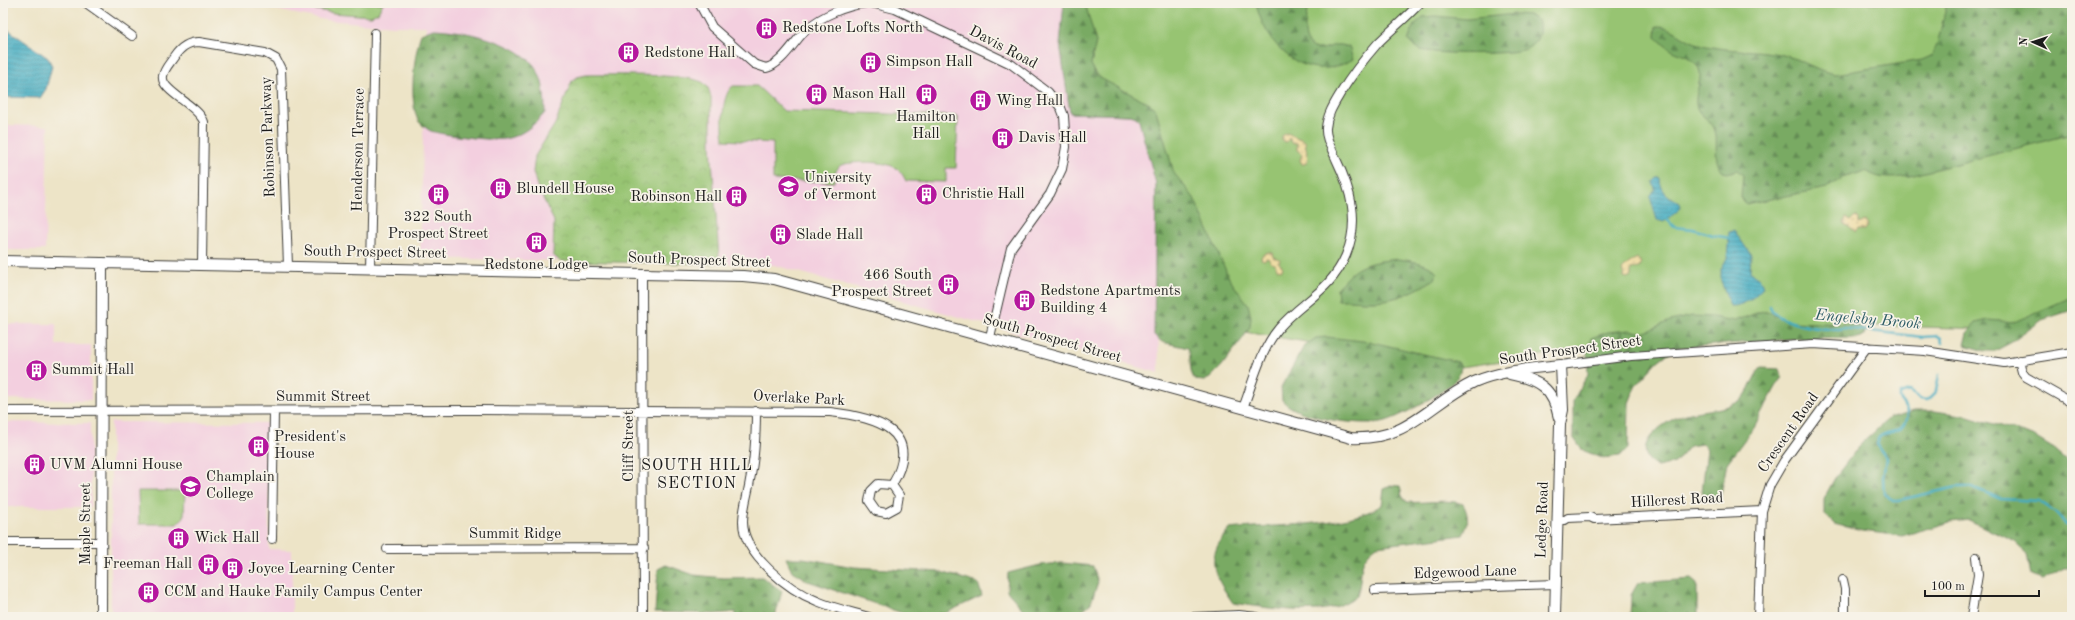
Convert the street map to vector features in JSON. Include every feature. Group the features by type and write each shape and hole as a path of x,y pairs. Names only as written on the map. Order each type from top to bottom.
{"street":[{"path":"86,3 132,36"},
{"path":"700,3 712,27 754,64 766,68 775,64 802,34 818,20 863,3"},
{"name":"Davis Road","path":"871,3 895,9 1011,64 1038,83 1054,98 1061,108 1066,122 1066,148 1060,177 1050,194 1011,248 990,337"},
{"path":"1243,408 1272,336 1283,323 1331,280 1340,268 1349,246 1352,230 1353,207 1345,177 1327,139 1326,128 1329,114 1346,85 1364,61 1420,3"},
{"name":"Henderson Terrace","path":"370,268 375,33"},
{"name":"Robinson Parkway","path":"202,264 204,122 195,108 165,85 163,77 164,72 179,50 189,43 199,42 265,53 276,59 281,68 288,266"},
{"name":"South Prospect Street","path":"3,261 743,276 774,279 990,337 1344,436 1369,438 1386,435 1409,425 1476,382 1522,370 1631,356 1813,344 1925,351 1997,362 2072,352"},
{"name":"Maple Street","path":"101,617 102,263"},
{"name":"Cliff Street","path":"642,274 644,548 643,617"},
{"name":"Crescent Road","path":"1758,617 1762,511 1770,484 1784,461 1867,347"},
{"path":"2019,360 2023,374 2072,403"},
{"name":"Ledge Road","path":"1555,617 1561,520 1560,424 1563,410 1561,365"},
{"name":"Ledge Road","path":"1508,374 1529,378 1543,386 1552,397 1560,424"},
{"name":"Summit Street","path":"3,411 643,411"},
{"path":"272,539 274,411"},
{"name":"Overlake Park","path":"643,411 830,412 866,419 885,425 895,433 902,449 901,464 892,485"},
{"path":"756,411 754,452 743,522 750,546 759,558 776,574 802,594 817,601 869,617"},
{"name":"Hillcrest Road","path":"1561,520 1568,523 1590,522 1594,520 1762,511"},
{"path":"3,542 101,542"},
{"name":"Summit Ridge","path":"387,549 644,548"},
{"path":"1971,617 1978,575 1976,557"},
{"path":"1843,580 1845,589 1845,617"},
{"name":"Edgewood Lane","path":"1375,590 1556,584"},
{"path":"1193,617 1239,615 1257,617"}],"shaded area":[{"name":"University of Vermont","path":"244,3 1068,3 1155,116 1159,373 774,265 420,258 426,26 394,26 325,20"},
{"path":"3,125 48,126 45,250 3,250"},
{"path":"3,324 56,324 56,345 91,345 91,400 3,399"},
{"path":"3,422 90,423 91,507 3,507"},
{"name":"Champlain College","path":"111,422 268,423 269,549 292,550 292,617 111,617"}],"green space":[{"path":"280,3 383,3 378,13 371,16 333,13"},
{"path":"1064,3 1085,3 1096,42 1091,64 1095,73 1102,79 1150,104 1156,110 1174,173 1194,198 1230,280 1248,304 1251,317 1250,327 1221,367 1210,378 1204,381 1195,380 1193,376 1188,348 1162,342 1154,335 1156,184 1139,121 1136,117 1130,115 1070,113 1060,44"},
{"path":"1068,3 2072,3 2072,304 1994,329 1842,325 1591,348 1461,367 1158,318 1155,116 1071,113"},
{"path":"1256,3 1309,3 1305,23 1308,44 1312,48 1319,49 1335,45 1349,47 1353,59 1336,66 1320,68 1305,65 1291,58 1279,47 1269,34 1261,19"},
{"path":"1947,3 1984,3 1988,8 2003,7 2006,3 2072,3 2072,134 1910,176 1882,178 1866,171 1842,178 1827,188 1746,204 1741,197 1743,175 1737,170 1728,173 1723,172 1719,167 1716,156 1716,134 1714,128 1698,110 1696,98 1700,77 1699,69 1693,60 1674,52 1662,43 1656,36 1657,26 1662,26 1696,43 1718,48 1765,52 1787,56 1823,71 1835,74 1922,60 1931,56 1937,45"},
{"path":"1515,14 1528,15 1538,20 1540,29 1538,37 1534,44 1526,49 1490,53 1439,52 1418,49 1408,41 1414,25 1423,17 1435,16 1467,19"},
{"path":"433,29 472,34 486,38 513,49 524,56 533,64 540,75 544,94 545,113 527,130 516,136 504,139 456,136 437,133 426,128 419,122 416,114 413,78 418,42 421,34"},
{"path":"586,75 668,76 698,80 705,84 710,92 711,98 711,146 719,257 715,264 560,261 553,255 554,221 537,186 533,172 535,156 555,124 572,81 577,77"},
{"path":"733,86 757,86 784,111 958,116 956,168 946,168 946,182 906,181 901,173 894,167 868,162 841,165 835,172 834,182 773,180 773,143 724,140 724,103 729,90"},
{"path":"1398,259 1429,266 1437,273 1435,279 1413,291 1391,299 1370,301 1338,300 1337,289 1350,274 1357,269 1379,261"},
{"path":"2072,297 2072,310 2042,320 2012,342 1995,351 1985,351 1964,345 1967,333 1976,323 1988,320 2014,322"},
{"path":"1767,311 1791,322 1853,324 1862,328 1865,332 1864,336 1858,338 1790,339 1675,348 1658,361 1636,385 1629,403 1628,449 1620,456 1602,458 1582,450 1573,437 1573,401 1588,374 1587,352 1591,338 1608,332 1630,330 1643,333 1670,321 1692,316 1712,317 1735,321 1759,312"},
{"path":"1327,337 1372,342 1458,362 1461,367 1457,378 1452,384 1409,411 1388,420 1371,423 1358,423 1344,422 1314,416 1300,412 1282,400 1281,387 1304,346 1316,338"},
{"path":"1761,368 1780,369 1782,376 1754,427 1727,463 1721,494 1717,502 1707,500 1702,492 1707,449 1703,444 1689,446 1675,463 1657,467 1649,460 1645,452 1647,444 1651,436 1666,423 1683,415 1698,411 1721,408 1742,399"},
{"path":"1914,411 1935,411 1968,416 2033,436 2051,447 2072,465 2072,568 2064,568 2042,580 2031,576 2027,554 2014,542 1969,520 1951,522 1902,536 1862,531 1834,524 1824,513 1824,498 1836,476 1859,446 1889,418"},
{"path":"1390,485 1400,486 1402,496 1407,502 1450,501 1463,504 1468,520 1463,535 1377,546 1370,552 1363,563 1357,596 1335,607 1298,610 1233,603 1220,583 1214,566 1216,549 1229,529 1308,524 1349,518 1382,505 1384,489"},
{"path":"138,491 185,491 184,517 177,524 139,524"},
{"path":"786,558 803,558 854,567 941,572 978,583 982,596 937,617 914,617 808,581 792,571"},
{"path":"1062,563 1093,566 1098,582 1091,603 1078,614 1065,617 1042,617 1026,613 1007,591 1008,573 1040,565"},
{"path":"666,565 694,575 724,578 762,577 782,591 775,617 736,617 736,612 715,614 655,612 658,569"},
{"path":"1691,579 1697,584 1697,617 1630,617 1631,595 1638,583"}],"sand":[{"path":"1287,133 1305,141 1308,160 1305,164 1302,164 1300,160 1302,154 1297,150 1297,143 1292,143 1289,138 1287,142 1282,141 1282,136"},
{"path":"1856,216 1859,219 1859,224 1865,221 1868,226 1865,230 1858,230 1855,233 1849,226 1845,225 1844,222 1846,218 1851,221"},
{"path":"1268,252 1272,253 1273,257 1280,259 1279,263 1283,267 1282,270 1277,269 1275,264 1271,263 1268,258 1264,260 1261,259 1262,255"},
{"path":"1637,258 1641,263 1639,268 1631,269 1631,276 1627,278 1624,277 1622,270"}],"water":[{"path":"3,26 48,58 52,66 46,89 40,98 3,97"},
{"path":"1657,178 1660,178 1660,183 1663,190 1680,203 1681,208 1664,222 1657,220 1650,197 1655,189 1653,182"},
{"path":"1734,230 1751,255 1750,271 1753,275 1759,277 1763,287 1748,301 1739,305 1730,306 1721,281 1721,269 1727,258 1729,232"}],"waterway":[{"path":"1665,217 1674,227 1693,229 1712,235 1730,238"},
{"name":"Engelsby Brook","path":"1770,306 1774,312 1791,322 1815,328 1843,328 1923,337 1938,336 1941,338 1942,343"},
{"name":"Engelsby Brook","path":"1939,374 1936,391 1927,400 1920,399 1909,391 1900,394 1900,399 1907,411 1906,420 1903,426 1900,429 1877,439 1877,444 1886,458 1883,477 1884,494 1893,500 1899,500 1957,487 1972,487 2001,499 2039,501 2057,513 2066,525 2072,525"}],"place":[{"name":"Redstone Lofts North","path":"766,28"},
{"name":"Redstone Hall","path":"628,53"},
{"name":"Simpson Hall","path":"871,62"},
{"name":"Mason Hall","path":"816,94"},
{"name":"Hamilton Hall","path":"926,94"},
{"name":"Wing Hall","path":"980,101"},
{"name":"Davis Hall","path":"1002,138"},
{"name":"University of Vermont","path":"789,187"},
{"name":"Blundell House","path":"501,189"},
{"name":"322 South Prospect Street","path":"438,194"},
{"name":"Christie Hall","path":"926,194"},
{"name":"Robinson Hall","path":"737,197"},
{"name":"Slade Hall","path":"780,235"},
{"name":"Redstone Lodge","path":"536,242"},
{"name":"466 South Prospect Street","path":"948,284"},
{"name":"Redstone Apartments Building 4","path":"1025,300"},
{"name":"Summit Hall","path":"36,370"},
{"name":"President's House","path":"258,446"},
{"name":"UVM Alumni House","path":"34,465"},
{"name":"Champlain College","path":"190,486"},
{"name":"Wick Hall","path":"179,538"},
{"name":"Freeman Hall","path":"208,564"},
{"name":"Joyce Learning Center","path":"233,569"},
{"name":"CCM and Hauke Family Campus Center","path":"148,592"}],"district":[{"name":"SOUTH HILL SECTION","path":"697,475"}]}
